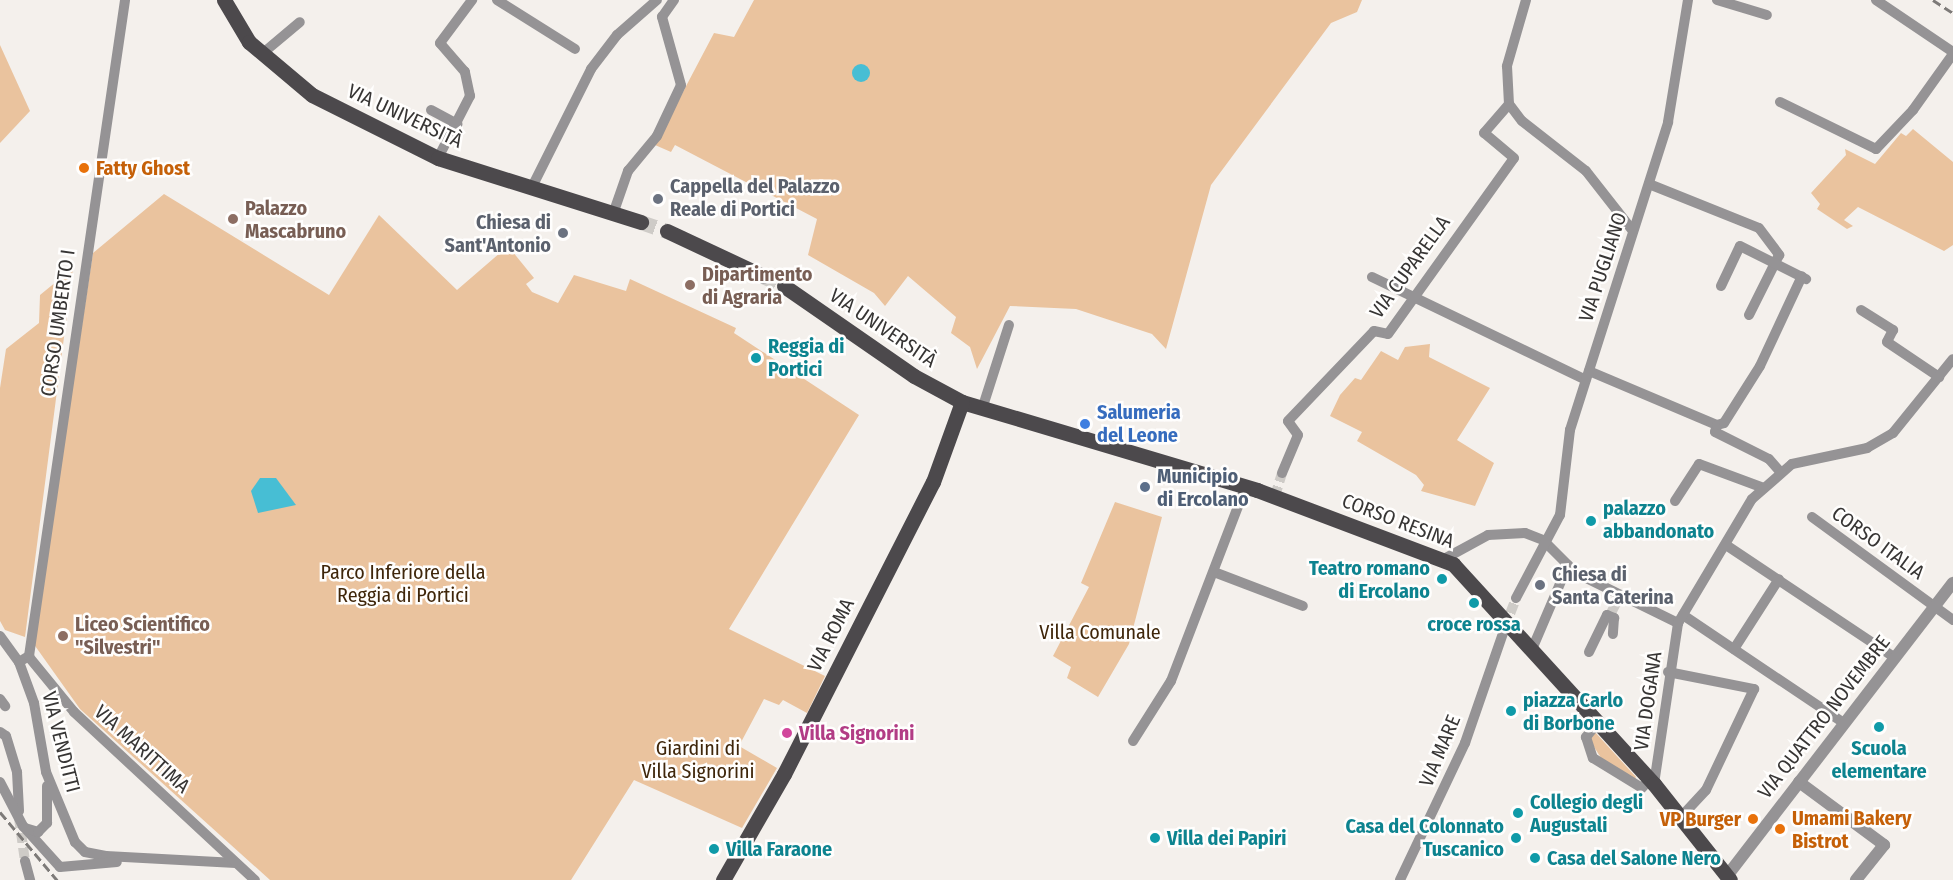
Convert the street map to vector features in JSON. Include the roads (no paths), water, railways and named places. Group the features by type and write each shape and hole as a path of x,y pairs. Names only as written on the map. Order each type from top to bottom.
{"main road":[{"name":"VIA UNIVERSITÀ","path":"224,0 249,42 312,95 438,158 641,222"},
{"path":"667,231 763,276"},
{"name":"VIA UNIVERSITÀ","path":"784,286 914,376 962,402"},
{"name":"CORSO RESINA","path":"962,402 983,406 1246,486 1444,559 1533,647 1599,721 1681,817 1728,878"},
{"name":"VIA ROMA","path":"723,880 784,774 933,482 962,402"}],"street":[{"path":"438,158 470,96 465,72 440,43 472,0"},
{"path":"497,0 575,49"},
{"path":"532,188 591,69 617,35 657,0"},
{"path":"613,214 627,171 657,136 681,85 662,17 675,0"},
{"path":"1526,0 1507,66 1509,104 1522,121 1586,171 1633,231"},
{"name":"VIA PUGLIANO","path":"1516,598 1543,540 1560,515 1570,430 1668,122 1688,0"},
{"path":"1717,0 1767,15"},
{"path":"1780,102 1876,149 1913,111 1953,53 1876,0"},
{"name":"CORSO UMBERTO I","path":"21,652 121,3"},
{"path":"264,53 300,22"},
{"name":"VIA CUPARELLA","path":"1282,473 1298,435 1288,421 1374,331 1388,334 1514,158 1484,133 1509,104"},
{"path":"431,110 457,124"},
{"path":"1649,184 1740,216 1759,228 1779,255 1778,264 1749,315"},
{"path":"1372,277 1587,376 1717,424 1724,423 1760,366 1789,314 1804,278 1740,246 1721,286"},
{"path":"1861,310 1893,330 1887,342 1939,376"},
{"path":"983,406 1009,325"},
{"path":"1681,619 1764,488 1781,473 1815,456 1867,448 1893,433 1953,359"},
{"path":"1717,424 1715,432 1769,459 1781,473"},
{"path":"1675,501 1699,464 1764,488"},
{"path":"1133,741 1168,690 1246,486"},
{"name":"CORSO ITALIA","path":"1812,517 1953,620"},
{"path":"1444,559 1501,532 1543,540 1568,565 1618,599 1681,619 1734,649 1844,723"},
{"path":"1726,545 1894,657"},
{"path":"1533,647 1568,565"},
{"path":"1214,572 1303,606"},
{"path":"1734,649 1779,579"},
{"name":"VIA QUATTRO NOVEMBRE","path":"1728,878 1894,657 1953,583"},
{"path":"1589,652 1610,614 1613,634"},
{"name":"VIA DOGANA","path":"1652,782 1668,672 1681,619"},
{"name":"VIA MARE","path":"1400,880 1465,743 1503,633"},
{"path":"0,636 21,652"},
{"name":"VIA VENDITTI","path":"21,652 39,720 52,802 75,842 86,852 236,863"},
{"name":"VIA MARITTIMA","path":"21,652 74,712 221,844 236,863 255,880"},
{"path":"1668,672 1754,689 1706,790 1681,817"},
{"path":"1599,721 1586,737 1593,758 1642,788 1652,782"},
{"path":"0,732 6,736 17,772 19,811"},
{"path":"0,782 23,826 60,867 165,859"},
{"path":"1799,782 1884,844 1856,880"},
{"path":"23,826 33,833 44,829 52,802"},
{"path":"202,860 221,844"},
{"path":"25,861 30,880"}],"water":[{"path":"861,64 867,67 870,73 867,79 861,82 855,79 852,73 855,67"},
{"path":"260,478 276,478 296,505 258,513 251,491"}],"tunnel":[{"path":"641,222 667,231"},
{"path":"763,276 784,286"},
{"path":"1275,496 1282,473"},
{"path":"1505,627 1516,598"},
{"path":"1611,613 1617,601"},
{"path":"19,818 25,861"}],"railway":[{"path":"1933,0 1953,13"},
{"path":"0,812 57,880"}],"place":[{"name":"Fatty Ghost","path":"84,168"},
{"name":"Cappella del Palazzo Reale di Portici","path":"658,199"},
{"name":"Palazzo Mascabruno","path":"233,219"},
{"name":"Chiesa di Sant'Antonio","path":"563,233"},
{"name":"Dipartimento di Agraria","path":"690,285"},
{"name":"Reggia di Portici","path":"756,358"},
{"name":"Salumeria del Leone","path":"1085,424"},
{"name":"Municipio di Ercolano","path":"1145,487"},
{"name":"palazzo abbandonato","path":"1591,521"},
{"name":"Teatro romano di Ercolano","path":"1442,579"},
{"name":"Chiesa di Santa Caterina","path":"1540,585"},
{"name":"croce rossa","path":"1474,603"},
{"name":"Liceo Scientifico \"Silvestri\"","path":"63,636"},
{"name":"piazza Carlo di Borbone","path":"1511,711"},
{"name":"Scuola elementare","path":"1879,727"},
{"name":"Villa Signorini","path":"787,733"},
{"name":"Collegio degli Augustali","path":"1518,813"},
{"name":"VP Burger","path":"1753,819"},
{"name":"Umami Bakery Bistrot","path":"1780,829"},
{"name":"Villa dei Papiri","path":"1155,838"},
{"name":"Casa del Colonnato Tuscanico","path":"1516,838"},
{"name":"Villa Faraone","path":"714,849"},
{"name":"Casa del Salone Nero","path":"1535,858"}],"park label":[{"name":"Parco Inferiore della Reggia di Portici","path":"403,584"},
{"name":"Villa Comunale","path":"1100,632"},
{"name":"Giardini di Villa Signorini","path":"698,760"}]}
